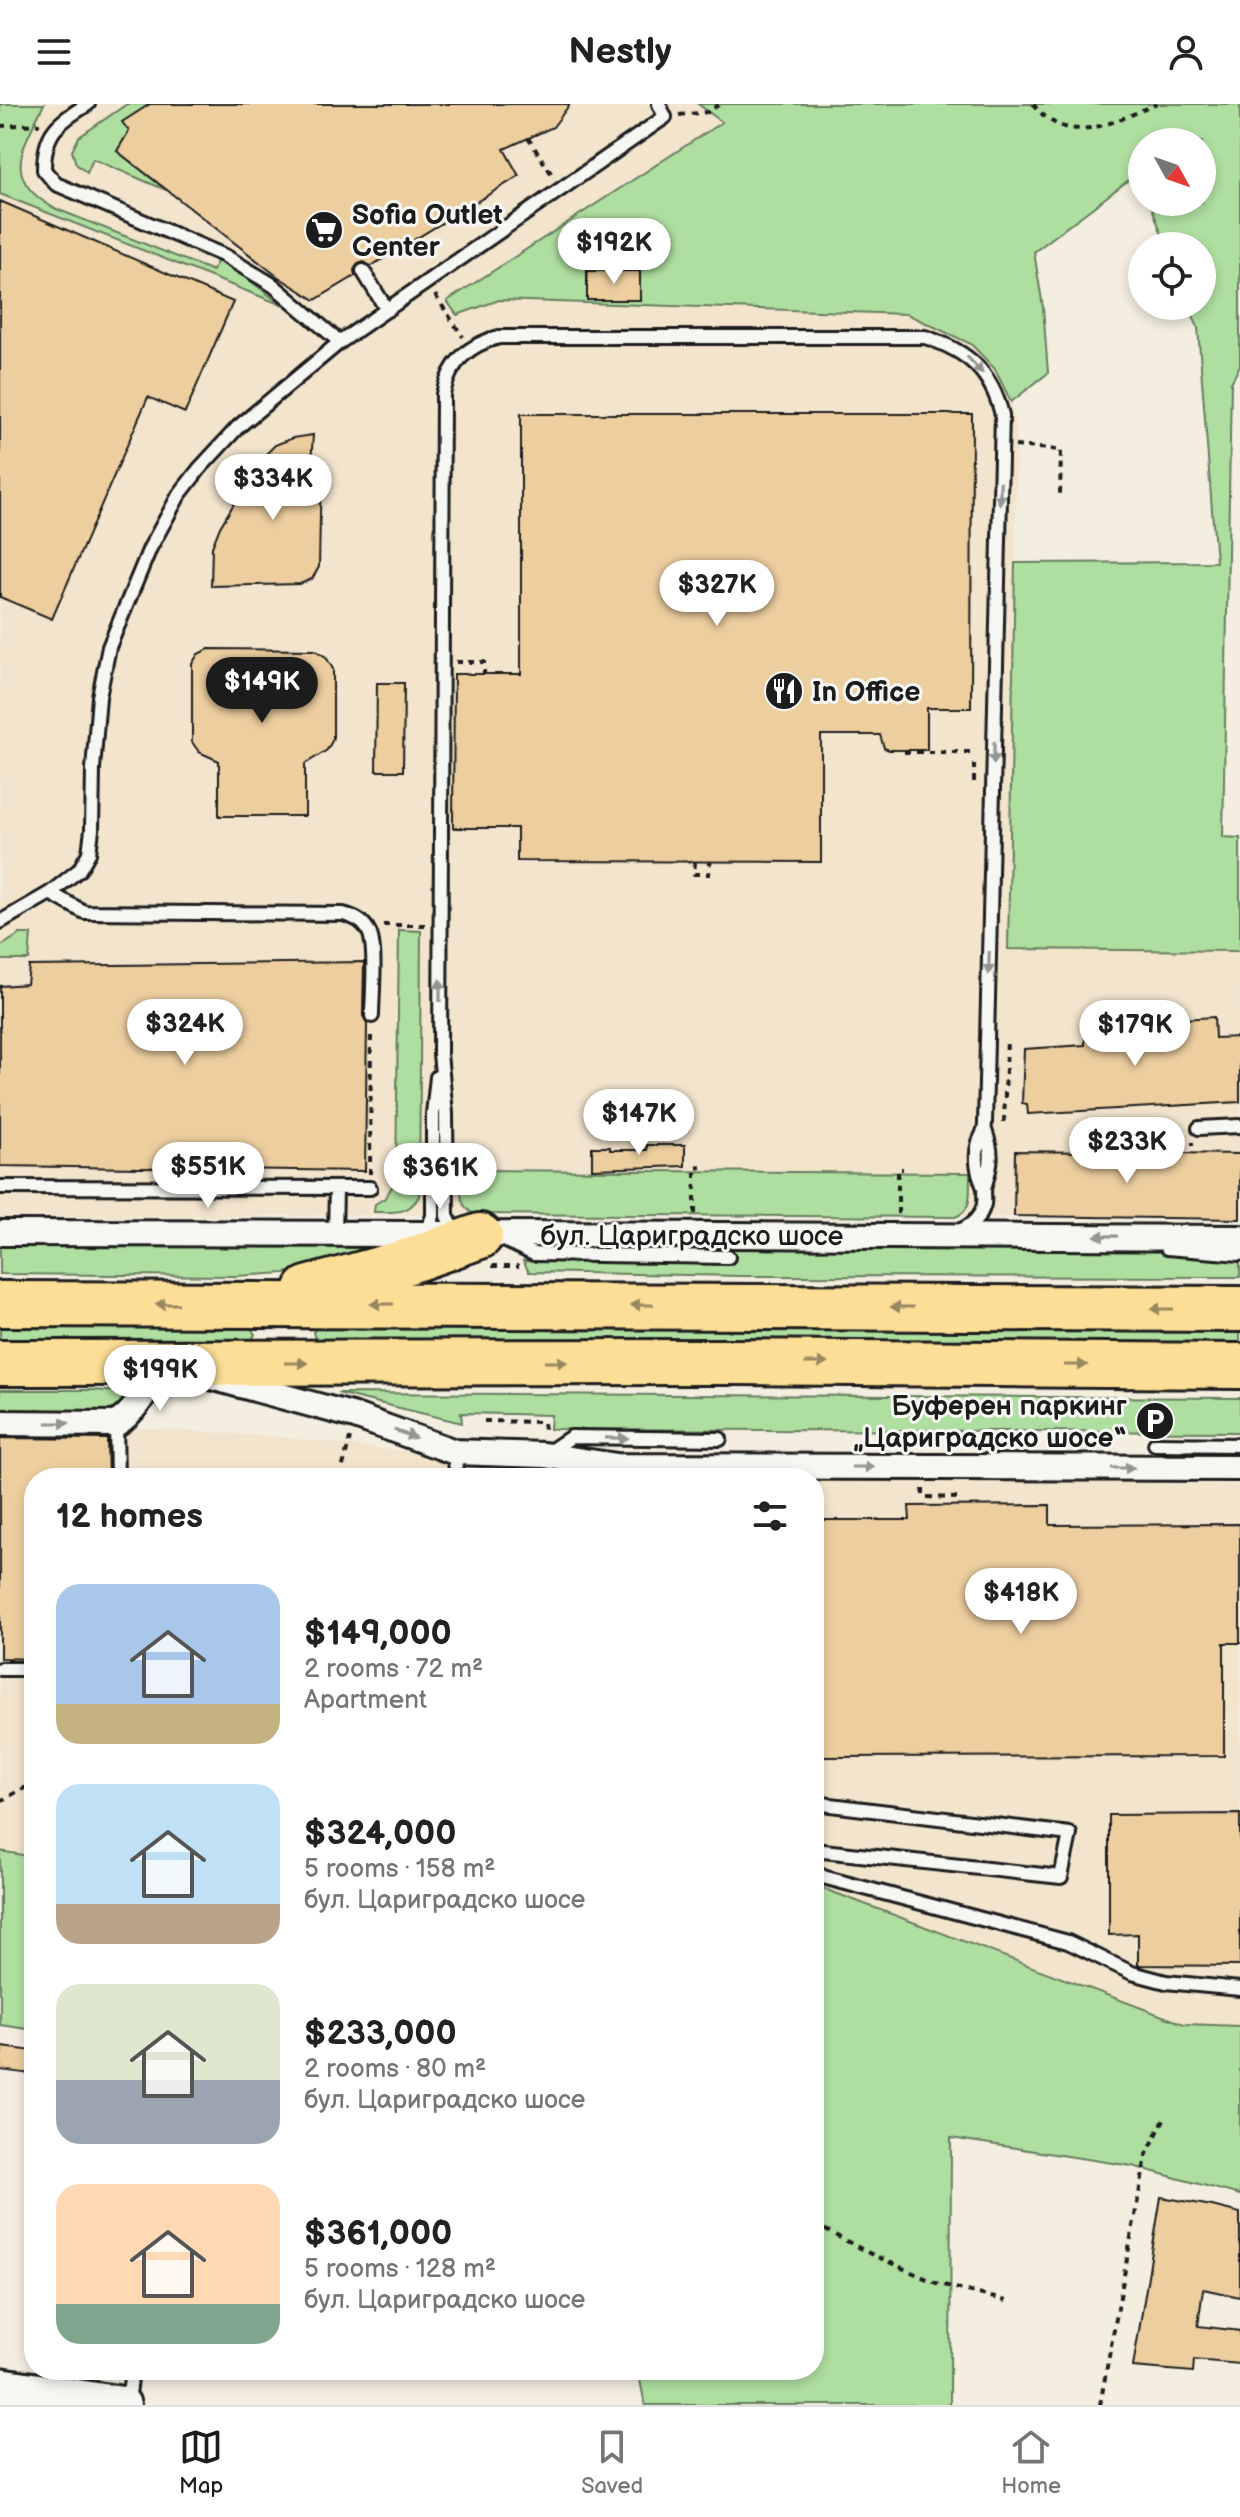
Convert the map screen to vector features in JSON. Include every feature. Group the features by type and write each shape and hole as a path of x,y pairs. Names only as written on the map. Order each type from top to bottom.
{"highway":[{"path":"245,1304 481,1243"},
{"path":"0,1304 1240,1309"},
{"path":"0,1363 732,1362 1240,1366"}],"street":[{"name":"бул. Цариградско шосе","path":"0,1233 415,1235 481,1243 949,1234 1240,1238"},
{"path":"0,1423 116,1424 136,1407 162,1363 355,1416 455,1452 544,1455 599,1468"},
{"path":"824,1471 1240,1468"},
{"path":"0,2386 45,2398 125,2405"}],"lane":[{"path":"67,104 44,151 44,170 56,184 225,256 273,285 340,342"},
{"path":"58,122 88,104"},
{"path":"0,922 50,893 79,870 89,853 99,697 109,647 150,548 179,495 209,457 238,427 340,342 665,117 659,104"},
{"path":"363,271 387,310"},
{"path":"415,1235 428,1228 433,1216 433,1114 440,1054 443,394 459,357 471,348 499,337 925,337 949,344 968,356 980,369 998,400 1002,415 985,1130 978,1146 978,1173 984,1188 984,1204 975,1221 963,1230 949,1234"},
{"path":"50,893 84,912 343,914 355,918 364,925 373,942 372,1016"},
{"path":"440,1054 446,1113 447,1216 453,1228 481,1243 534,1254 728,1257"},
{"path":"1199,1128 1240,1126"},
{"path":"0,1187 370,1188"},
{"path":"335,1234 336,1188"},
{"path":"1162,1248 1240,1254"},
{"path":"116,1424 117,1468"},
{"path":"544,1455 571,1437 720,1439"},
{"path":"1155,1444 1240,1445"},
{"path":"455,1452 456,1468"},
{"path":"0,1669 24,1669"},
{"path":"824,1804 1070,1834 1061,1877 824,1851"},
{"path":"824,1877 1068,1942 1132,1973 1166,1982 1240,1989"},
{"path":"125,2405 130,2380"}],"path":[{"path":"665,117 708,112 720,104"},
{"path":"1033,104 1043,117 1065,128 1093,129 1157,104"},
{"path":"0,126 58,122"},
{"path":"528,138 561,189"},
{"path":"438,300 453,322"},
{"path":"1001,445 1061,450 1060,495"},
{"path":"442,662 484,662 484,674"},
{"path":"904,752 975,752"},
{"path":"695,862 694,874 709,874 710,862"},
{"path":"364,925 426,925"},
{"path":"370,1188 372,1016"},
{"path":"1004,1122 1007,1040"},
{"path":"695,1220 695,1168 701,1167"},
{"path":"898,1221 898,1169 903,1169"},
{"path":"481,1243 515,1266"},
{"path":"342,1468 355,1416"},
{"path":"484,1421 543,1422 544,1429"},
{"path":"922,1438 938,1438"},
{"path":"923,1479 923,1497 959,1498"},
{"path":"0,1801 24,1788"},
{"path":"1100,2405 1146,2156 1165,2117"},
{"path":"824,2229 936,2283 1006,2301"}],"shaded area":[{"path":"33,104 698,104 722,122 448,301 457,315 499,300 907,314 971,344 995,369 1011,402 1017,436 1008,949 1240,951 1240,1216 474,1214 0,1218 0,173"},
{"path":"0,1426 120,1427 271,1436 549,1468 24,1468 24,1855 0,1851"},
{"path":"824,1476 1240,1485 1240,2026 1184,2024 824,1889"}],"green space":[{"path":"0,104 44,104 29,134 21,161 27,185 37,197 54,208 213,271 219,257 282,305 0,194"},
{"path":"127,104 150,104 123,122 129,131 117,151 166,190 93,159 87,173 76,164 72,151 79,137"},
{"path":"698,104 1240,104 1240,365 1231,383 1223,837 1240,838 1240,951 1008,949 1015,563 1216,562 1198,328 1195,320 1216,320 1216,232 1161,232 1155,216 1216,216 1216,128 1128,128 1128,181 1034,252 1043,307 1048,373 1011,402 995,369 971,344 907,314 499,300 457,315 447,301 722,122"},
{"path":"399,930 421,931 419,1196 406,1209 374,1212 375,1204 385,1198 396,1180"},
{"path":"20,934 31,934 29,960 0,960 0,947"},
{"path":"462,1170 970,1173 970,1193 965,1210 955,1217 474,1214 462,1201"},
{"path":"0,1244 303,1246 405,1250 351,1264 235,1276 0,1274"},
{"path":"730,1246 1162,1248 1240,1261 1240,1277 742,1276 529,1272 523,1261 730,1264"},
{"path":"0,1323 250,1327 255,1334 248,1342 0,1339"},
{"path":"319,1326 1240,1328 1240,1347 316,1342 313,1332"},
{"path":"0,1390 119,1392 128,1401 116,1412 105,1414 0,1411"},
{"path":"337,1393 1240,1398 1240,1432 550,1429 551,1415 461,1413 462,1423"},
{"path":"0,1851 24,1855 24,2029 0,2025"},
{"path":"824,1889 1184,2024 1240,2026 1240,2195 1132,2166 951,2138 950,2405 645,2405 640,2380 824,2380"}],"building":[{"name":"Sofia Outlet Center","path":"150,104 570,104 553,127 504,149 519,176 371,266 364,262 358,264 354,270 355,276 315,300 277,276 117,151 129,131 122,122"},
{"path":"0,201 233,302 185,413 148,397 52,619 0,597"},
{"path":"587,271 640,271 640,300 587,300"},
{"path":"521,414 972,414 971,708 927,708 927,750 889,750 884,748 880,735 821,735 821,862 517,861 517,828 453,828 454,674 521,674"},
{"path":"313,435 311,464 321,464 319,567 312,579 300,584 211,586 212,547 220,527 260,460 275,445"},
{"path":"209,649 315,650 326,657 333,669 333,739 327,750 305,764 305,816 219,816 219,761 199,752 192,742 192,664 198,654"},
{"path":"377,683 404,683 403,771 376,771"},
{"path":"364,962 363,1016 367,1023 365,1171 0,1166 0,986 27,984 29,966"},
{"path":"1214,1017 1215,1038 1240,1037 1240,1102 1028,1114 1027,1104 1022,1103 1024,1049 1085,1045 1085,1025"},
{"path":"647,1145 685,1145 685,1166 592,1169 592,1147 647,1150"},
{"path":"1015,1151 1240,1154 1240,1219 1014,1216"},
{"path":"0,1438 107,1439 108,1468 24,1468 24,1659 0,1658"},
{"path":"1050,1505 1050,1525 1240,1524 1240,1643 1224,1643 1224,1756 824,1757 824,1520 910,1520 909,1506"},
{"path":"1240,1814 1240,1966 1138,1965 1138,1934 1109,1935 1109,1815"},
{"path":"2,2047 24,2050 24,2073 0,2070"},
{"path":"1161,2197 1240,2213 1240,2297 1203,2289 1198,2326 1240,2331 1240,2364 1194,2360 1193,2372 1133,2367"}],"place":[{"name":"Sofia Outlet Center","path":"324,230"},
{"name":"In Office","path":"784,691"},
{"name":"Буферен паркинг „Цариградско шосе“","path":"1155,1421"}]}
